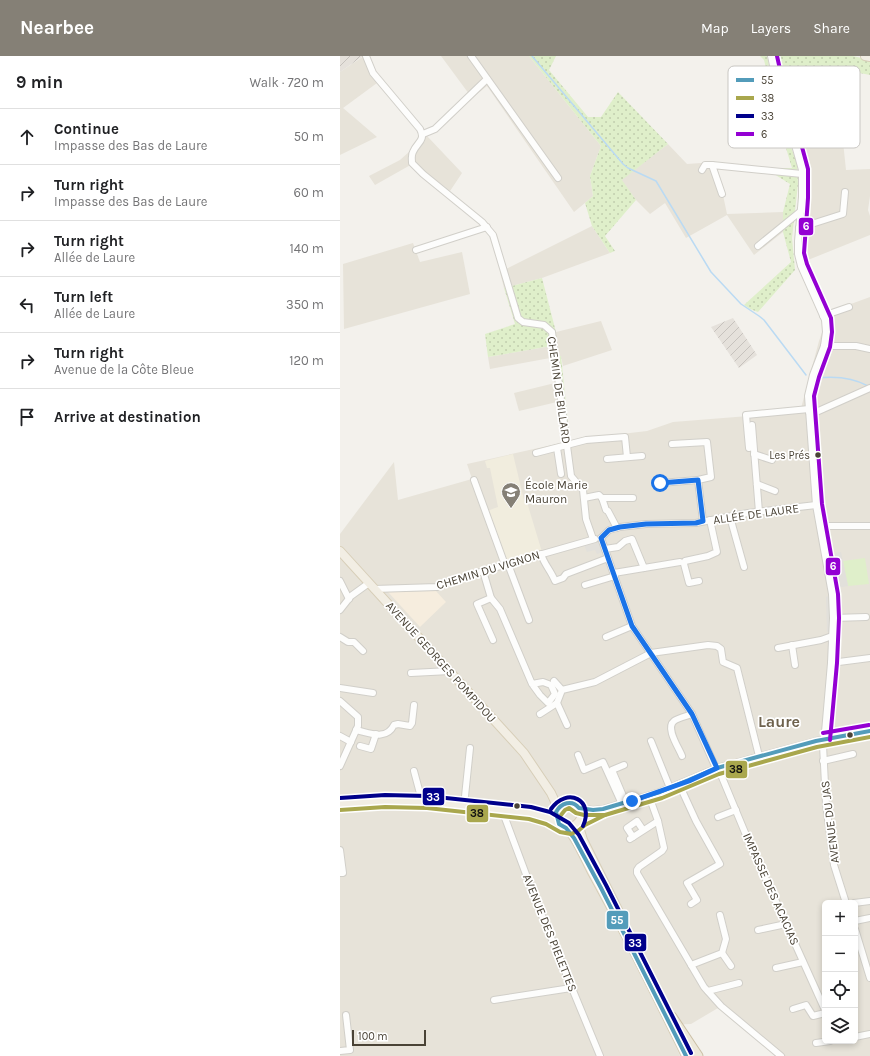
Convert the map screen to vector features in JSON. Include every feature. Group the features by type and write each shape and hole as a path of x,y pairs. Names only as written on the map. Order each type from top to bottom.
{"highway":[{"path":"672,1017 698,1056"}],"main road":[{"path":"865,56 870,57"},
{"name":"AVENUE GEORGES POMPIDOU","path":"340,551 524,753 539,776 557,810"},
{"name":"AVENUE GEORGES POMPIDOU","path":"539,776 558,796 566,802"},
{"path":"340,804 385,801 422,801 530,813 548,818 563,826 575,826 579,822"},
{"path":"530,813 557,810 566,802 576,804 579,808 581,812 579,822 583,840 692,1056"},
{"path":"557,810 557,820 574,838 686,1056"}],"street":[{"path":"366,56 372,73 420,128 422,134 435,129 487,79"},
{"path":"471,56 558,178"},
{"path":"771,56 773,66"},
{"path":"777,56 777,66"},
{"name":"CHEMIN DE BILLARD","path":"422,134 422,138 412,154 412,162 423,174 482,222 493,235 518,318 523,322 544,325 552,332 571,476 583,490 586,519 593,539"},
{"name":"AVENUE DU JAS","path":"796,148 800,160 802,174 798,254 801,266 825,320 826,332 824,346 812,375 808,396 816,506 831,584 833,618 823,761 826,804 834,865 845,900"},
{"path":"702,170 705,165 712,165 802,174"},
{"path":"712,165 722,194"},
{"path":"799,228 842,214 845,192"},
{"path":"758,246 801,211"},
{"path":"416,250 487,227"},
{"path":"823,316 849,307"},
{"path":"824,346 856,346 870,349"},
{"path":"749,448 746,415 809,411 814,412 869,389"},
{"path":"752,425 759,512"},
{"path":"536,453 586,440 625,436 627,457"},
{"path":"660,483 698,480 711,477 708,442 672,444"},
{"path":"558,448 561,474"},
{"path":"754,454 772,460"},
{"path":"607,459 642,456"},
{"path":"474,480 529,620"},
{"path":"698,480 707,521 717,552 708,556 686,561 684,564 689,583 698,581"},
{"path":"757,484 775,491"},
{"path":"584,498 596,495 599,495 602,498 633,498"},
{"path":"602,498 606,510 617,528"},
{"name":"ALLÉE DE LAURE","path":"601,538 609,530 617,528 646,524 696,523 730,516 816,506"},
{"path":"730,516 744,567"},
{"path":"820,526 870,526"},
{"path":"601,538 632,626 692,714 717,768"},
{"name":"CHEMIN DU VIGNON","path":"372,586 437,587 506,564 601,538"},
{"path":"605,549 618,547 625,541 632,539 644,568"},
{"path":"540,554 545,565 550,569 556,581 563,578 566,574 608,558"},
{"path":"585,585 614,574 680,562"},
{"path":"483,571 491,598 500,609 532,684"},
{"path":"340,581 349,599"},
{"path":"340,610 349,599 372,586"},
{"path":"491,598 477,604 493,640"},
{"path":"833,618 866,618"},
{"path":"606,637 632,626"},
{"path":"778,648 821,640 832,636"},
{"path":"340,637 348,642 354,642 362,651"},
{"path":"562,690 595,682 651,653 708,644 717,646 721,649 723,662 737,668 759,756"},
{"path":"792,645 795,665"},
{"path":"831,663 870,658"},
{"path":"411,673 450,672"},
{"path":"554,681 562,690"},
{"path":"340,688 373,693"},
{"path":"540,714 557,703 562,690"},
{"path":"340,701 358,717 358,726 340,766"},
{"path":"557,703 567,725"},
{"path":"356,730 381,735 388,733 394,725 398,724 410,726 412,723 414,705"},
{"path":"682,756 671,732 671,726 674,721 692,714"},
{"path":"579,808 592,810 603,809 649,796 717,768 824,739 870,731"},
{"path":"360,746 374,750 376,734"},
{"path":"340,736 351,742"},
{"path":"651,741 670,788"},
{"path":"464,806 470,748"},
{"path":"823,761 853,754"},
{"path":"578,755 584,770 603,762 624,803"},
{"path":"624,765 612,770 624,803"},
{"name":"IMPASSE DES ACACIAS","path":"717,768 824,1008"},
{"path":"414,771 422,801"},
{"path":"679,784 696,821 720,864 687,883 697,900 691,904"},
{"path":"649,796 658,821 664,848 639,867 637,874 690,964 708,991 721,1006 781,1056"},
{"path":"579,822 603,809"},
{"name":"AVENUE DES PIELETTES","path":"502,810 536,901 600,1056"},
{"path":"718,817 736,810"},
{"path":"643,830 637,822 627,828 632,838 658,821"},
{"path":"340,850 343,873 340,873"},
{"path":"858,902 870,901"},
{"path":"720,915 726,939 722,953"},
{"path":"858,920 870,918"},
{"path":"758,930 786,924"},
{"path":"857,936 870,978"},
{"path":"862,950 870,948"},
{"path":"690,964 722,953"},
{"path":"722,953 731,966"},
{"path":"776,968 803,962"},
{"path":"708,991 739,983"},
{"path":"494,1000 571,988"},
{"path":"793,1009 806,1005 813,1016 822,1014"},
{"path":"340,1051 350,1050 346,1015"},
{"path":"858,1036 870,1034"},
{"path":"816,1043 822,1042"}],"shaded area":[{"path":"340,56 363,56 340,72"},
{"path":"364,56 370,75 377,83 343,108 377,137 340,155 340,72"},
{"path":"441,56 529,56 601,146 590,176 593,196 574,212 487,86 472,98"},
{"path":"427,136 462,173 450,191 414,163 375,185 369,176 400,160"},
{"path":"668,144 687,164 716,162 727,214 783,212 783,232 754,255 727,215 686,238 665,203 650,214 636,200 621,180"},
{"path":"799,148 844,148 846,170 870,169 870,196 868,210 870,216 870,235 808,260 805,241 808,182"},
{"path":"592,226 610,253 542,278 504,288 500,272"},
{"path":"413,243 420,262 462,252 470,294 344,329 343,264"},
{"name":"Laure","path":"870,297 870,1056 775,1056 718,1008 691,1024 666,1025 680,1056 340,1056 340,534 394,462 398,500 472,479 467,464 579,439 647,431 673,422 800,412 819,341 829,312"},
{"path":"733,318 757,355 739,368 711,327"},
{"path":"601,321 612,350 563,366 561,356 490,369 488,357 557,345 556,332"},
{"path":"555,383 557,402 519,411 514,393"},
{"name":"École Marie Mauron","path":"513,454 524,500 526,499 542,552 506,563 487,511 498,507 490,468 487,468 485,461"},
{"path":"601,538 605,551 597,554 595,550 587,552 583,542"},
{"path":"841,552 848,586 836,588 829,554"},
{"path":"436,591 446,602 420,627 388,592"},
{"path":"832,594 833,630 827,632 826,597"}],"green space":[{"path":"529,56 556,56 549,70 588,117 601,117 618,92 668,144 622,180 636,200 605,236 615,251 610,253 592,226 585,203 593,196 590,176 601,146"},
{"path":"760,56 767,56 769,66 766,66 764,60"},
{"path":"780,56 853,56 870,60 870,75 860,73 860,66 780,66"},
{"path":"786,148 791,148 797,164 798,184 792,238 795,270 758,312 744,305 791,262 783,232 783,212 790,184 774,174 774,168 792,168"},
{"path":"542,278 556,332 557,345 488,357 485,334 515,324 504,288"},
{"path":"561,356 570,441 563,443 552,358"},
{"path":"865,558 869,584 848,586 843,561"}],"waterway":[{"path":"532,56 623,164 628,168 656,181 711,272 741,304 764,320 806,375"},
{"path":"817,378 843,378 868,386"}],"transit line":[{"name":"6","path":"777,56 779,66"},
{"name":"6","path":"802,148 808,169 808,198 804,253 807,264 831,318 832,332 830,347 814,396 822,504 838,594 839,618 837,663 830,740"},
{"name":"6","path":"823,733 869,725"},
{"name":"55","path":"686,1056 601,888 574,838 566,828 559,824 556,812 561,806 567,803 576,805 579,808 593,810 603,809 660,792 717,768 816,741 870,731"},
{"name":"38","path":"340,810 385,807 427,808 529,819 546,824 560,832 571,834 605,815 662,798 719,774 817,747 870,737"},
{"name":"33","path":"340,798 385,795 427,796 531,807 550,812 569,823 579,835 606,885 691,1053"},
{"name":"33","path":"551,809 557,802 564,798 571,797 578,799 585,809 586,817 583,826"},
{"name":"38","path":"561,815 569,808 576,813 584,815 605,815"}],"place":[{"name":"Les Prés","path":"818,455"},
{"name":"École Marie Mauron","path":"511,509"}],"district":[{"name":"Laure","path":"779,721"}],"route":[{"path":"632,801 689,781 717,768 692,714 632,626 601,538 609,530 620,527 646,524 696,523 703,521 698,480 660,483"}]}
